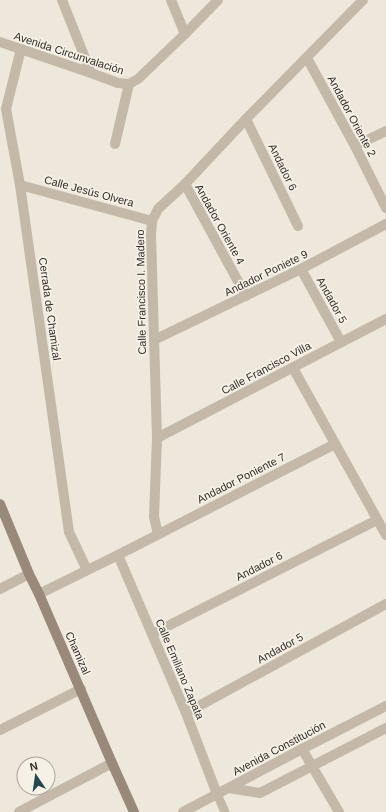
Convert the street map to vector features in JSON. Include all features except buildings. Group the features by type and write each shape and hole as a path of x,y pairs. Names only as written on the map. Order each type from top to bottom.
{"street":[{"path":"62,0 91,73"},
{"path":"171,0 185,34"},
{"name":"Avenida Circunvalación","path":"0,42 118,83 129,84 138,78 185,34 218,0"},
{"name":"Calle Francisco I. Madero","path":"158,534 154,517 157,438 151,235 152,221 158,209 185,184 246,119 363,0"},
{"name":"Cerrada de Chamizal","path":"21,49 6,109 20,184 69,532 87,570"},
{"name":"Andador Oriente 2","path":"307,58 355,146 386,208"},
{"path":"115,144 129,84"},
{"name":"Andador 6","path":"246,119 298,226"},
{"path":"355,146 386,131"},
{"name":"Calle Jesús Olvera","path":"20,184 152,221"},
{"name":"Andador Oriente 4","path":"185,184 246,296"},
{"name":"Andador Poniete 9","path":"154,340 302,269 386,224"},
{"name":"Andador 5","path":"302,269 341,342"},
{"name":"Calle Francisco Villa","path":"157,438 386,319"},
{"path":"293,368 386,535"},
{"name":"Andador Poniente 7","path":"158,534 335,444"},
{"name":"Chamizal","path":"0,504 29,574 134,812"},
{"name":"Andador 6","path":"152,634 377,520"},
{"path":"39,594 158,534"},
{"name":"Calle Emiliano Zapata","path":"118,555 186,713 217,794"},
{"path":"0,589 29,574"},
{"name":"Andador 5","path":"186,713 386,604"},
{"path":"0,730 80,689"},
{"name":"Avenida Constitución","path":"183,812 386,706"},
{"path":"229,788 260,793 386,728"},
{"path":"302,749 339,812"},
{"path":"19,812 112,763"}],"lane":[{"path":"217,794 225,812"}]}
